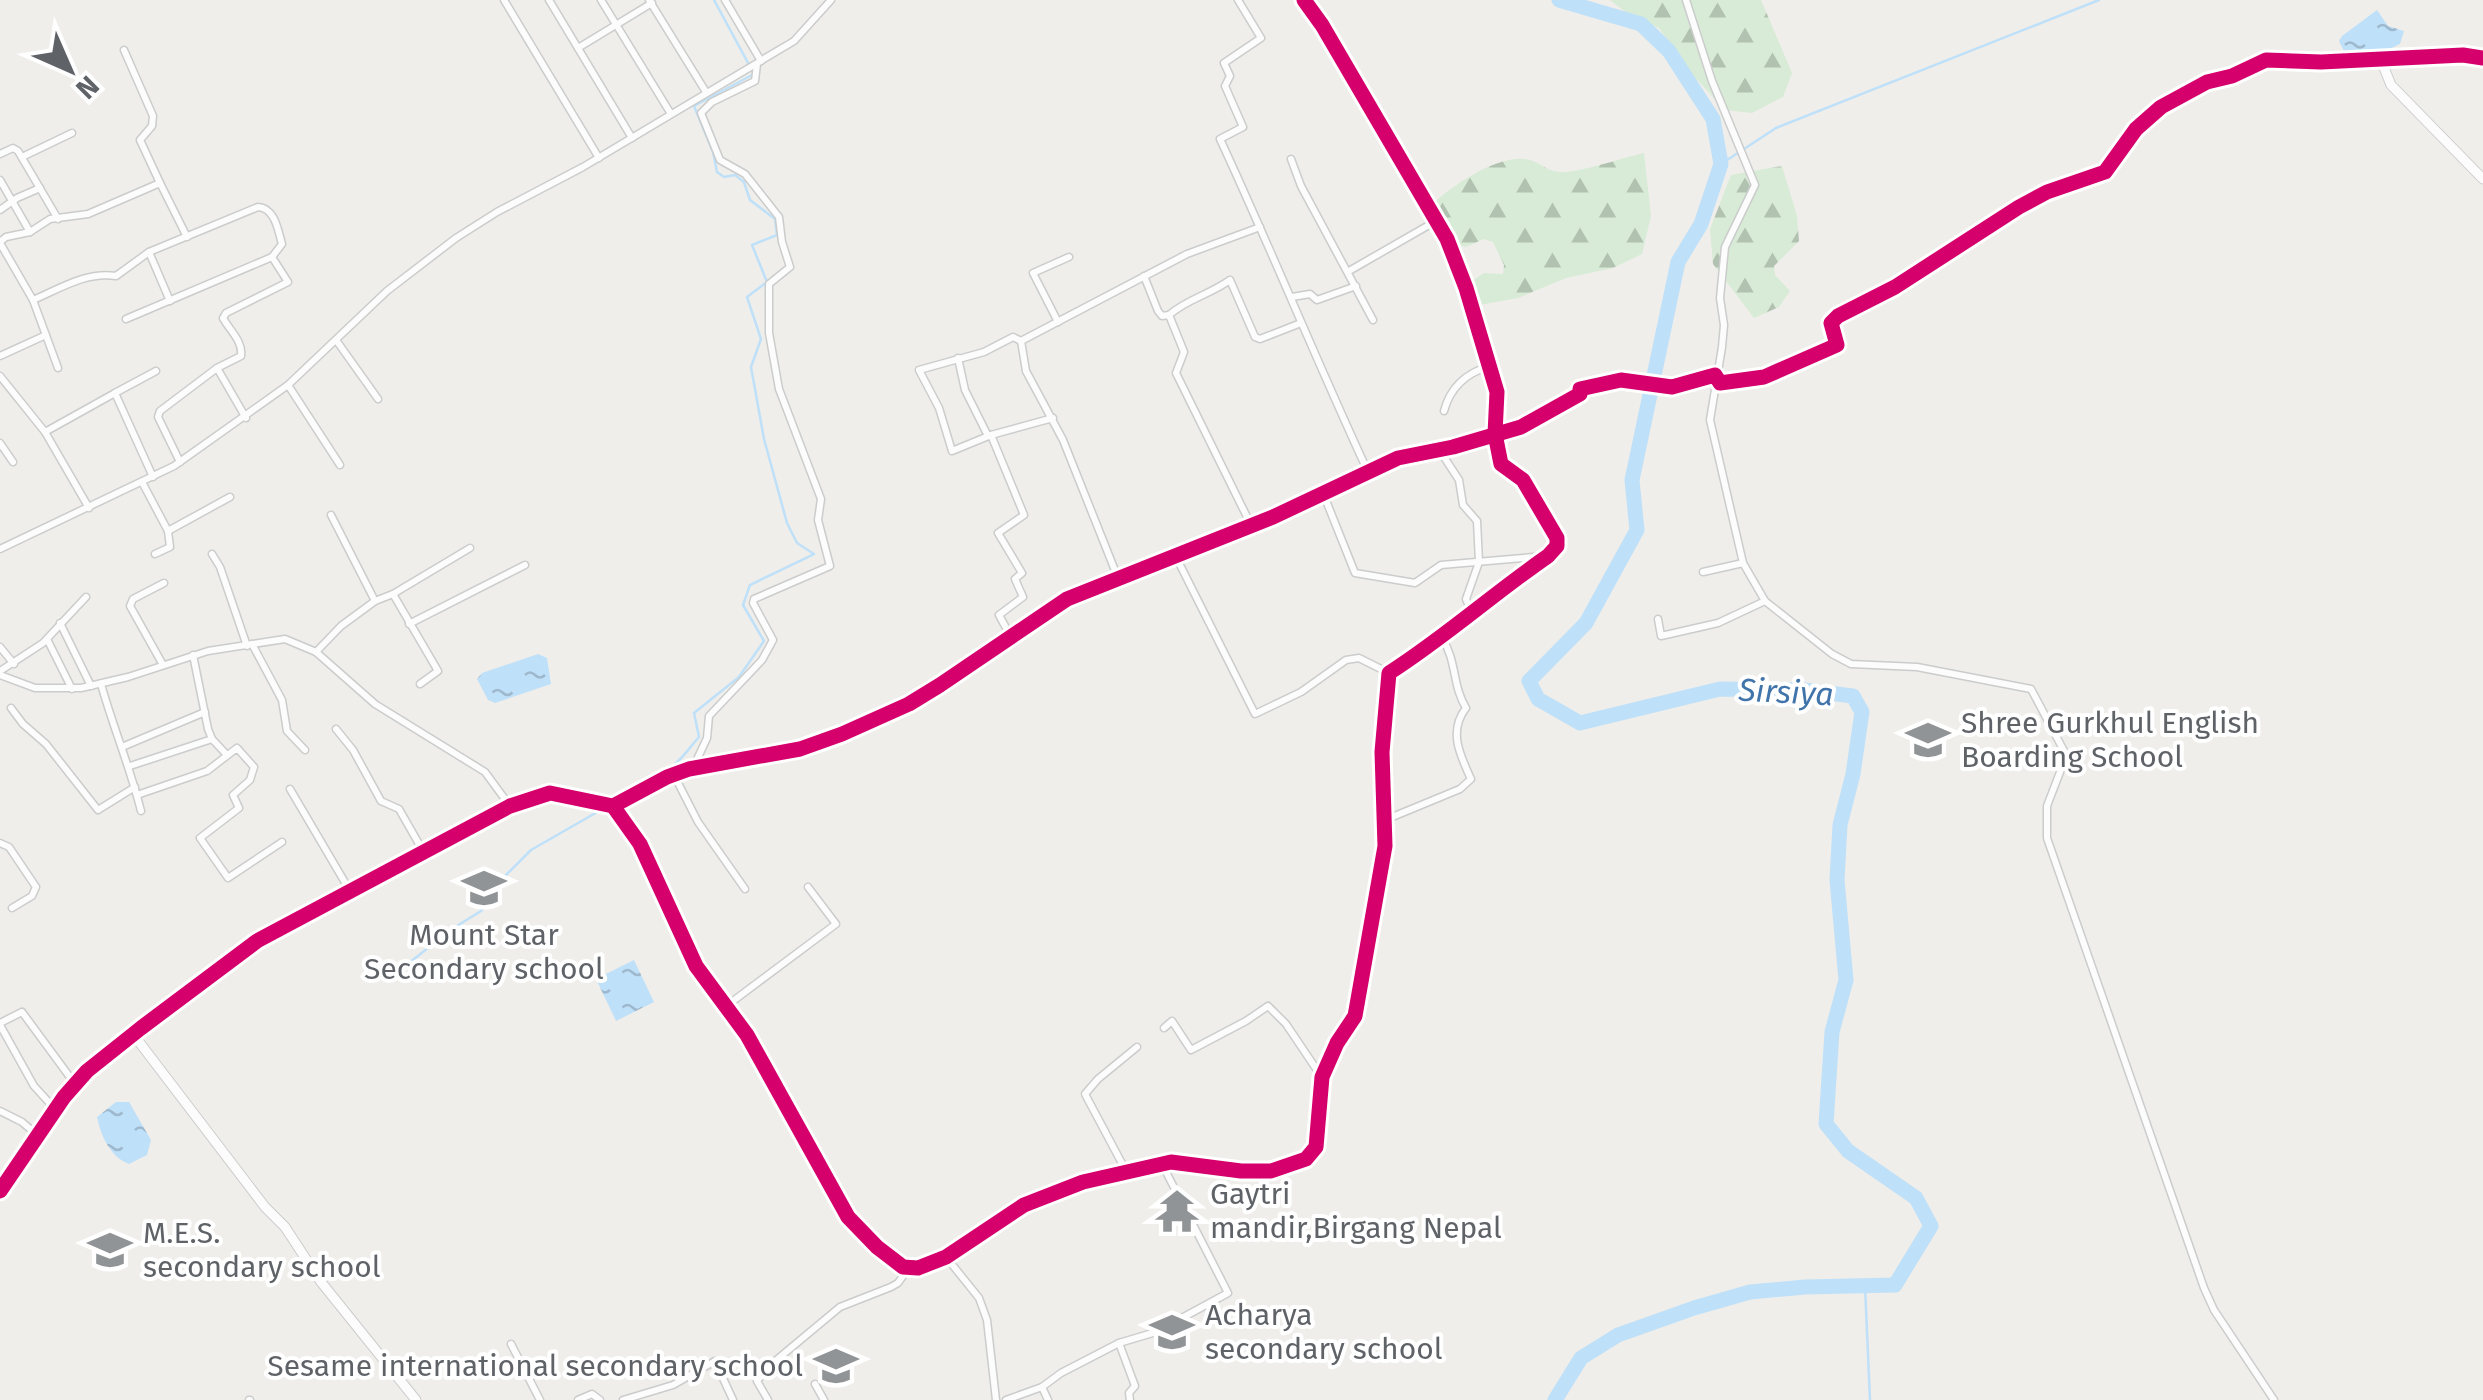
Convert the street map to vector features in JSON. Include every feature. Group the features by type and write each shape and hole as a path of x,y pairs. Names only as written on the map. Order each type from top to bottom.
{"street":[{"path":"504,0 598,158"},
{"path":"549,0 632,138"},
{"path":"601,0 671,114"},
{"path":"693,768 707,738 709,716 762,660 773,640 754,599 830,566 818,520 821,499 779,389 770,333 770,284 786,272 790,263 782,242 780,217 745,174 720,160 701,113 712,102 755,81 758,64 725,0"},
{"path":"0,549 180,462 288,385 387,291 456,238 758,64 794,41 831,0"},
{"path":"1238,0 1261,38 1224,63 1230,76 1225,86 1227,94 1242,127 1220,139 1368,472"},
{"path":"1304,0 1322,24 1436,221 1466,288 1497,392 1495,434 1501,464 1523,480 1557,538 1557,546 1548,556 1471,611 1442,638 1388,673"},
{"path":"1686,0 1712,81 1755,185 1725,247 1720,298 1723,336 1712,436 1743,563 1765,601 1832,654 1851,664 1918,666 2030,689 2064,751 2065,760 2047,806 2047,838 2093,973 2204,1288 2214,1310 2274,1400"},
{"path":"578,48 651,2 706,92"},
{"path":"124,50 153,116 152,126 140,140 186,237"},
{"path":"1716,375 1720,383 1764,377 1837,344 1831,324 1838,316 1895,287 2019,207 2047,192 2105,172 2136,129 2186,91 2266,60 2321,62 2464,55 2483,58"},
{"path":"2380,58 2391,85 2483,178"},
{"path":"22,156 72,132"},
{"path":"0,154 13,148 22,156 58,219"},
{"path":"1292,160 1373,320"},
{"path":"0,180 30,232"},
{"path":"58,368 32,300 0,243 6,237 30,232 43,222 88,214 160,183"},
{"path":"0,210 40,188"},
{"path":"32,300 100,273 116,276 149,252 258,206 270,211 282,244 272,257 126,319"},
{"path":"1349,271 1436,221"},
{"path":"1021,342 1187,254 1260,226"},
{"path":"149,252 170,300"},
{"path":"180,462 158,417 160,411 217,368 240,356 240,344 223,318 288,282 272,257"},
{"path":"1058,322 1033,273 1069,257"},
{"path":"1144,276 1162,316 1186,300 1214,292 1230,280 1255,336 1260,339 1301,323"},
{"path":"1292,298 1310,294 1317,300 1356,286"},
{"path":"1168,315 1184,352 1176,372 1251,525"},
{"path":"1,352 46,335"},
{"path":"1053,418 989,435 952,451 920,370 984,352 1014,336 1021,342 1026,371 1053,418 1118,578"},
{"path":"336,340 378,399"},
{"path":"958,358 965,390 1024,514 998,533 1022,572 1015,580 1023,597 999,615 1012,637"},
{"path":"1444,412 1454,388 1490,366"},
{"path":"217,368 246,418"},
{"path":"45,432 156,371"},
{"path":"0,1190 75,1084 133,1034 257,941 510,806 550,793 614,806 693,768 800,749 842,734 909,704 1067,599 1251,525 1398,458 1495,434 1541,418 1580,394 1580,390 1621,380 1672,388 1716,375"},
{"path":"0,376 45,432 89,508"},
{"path":"288,385 340,464"},
{"path":"115,393 152,477"},
{"path":"0,442 13,462"},
{"path":"1442,448 1459,480 1464,505 1477,521 1479,562 1466,599 1471,611"},
{"path":"142,482 168,531 170,547 154,554"},
{"path":"1323,493 1356,573 1416,583 1441,565 1548,556"},
{"path":"168,531 230,497"},
{"path":"331,515 375,601"},
{"path":"316,652 341,626 375,601 394,594 470,548"},
{"path":"212,554 250,645 282,700 287,731 304,750"},
{"path":"1174,555 1255,714 1301,692 1346,660 1358,658 1388,673"},
{"path":"1703,572 1743,563"},
{"path":"409,624 525,565"},
{"path":"163,665 130,602 164,582"},
{"path":"394,594 438,671 420,684"},
{"path":"0,673 47,638 86,597"},
{"path":"1658,619 1661,636 1718,622 1765,601"},
{"path":"60,623 91,686"},
{"path":"47,638 72,689"},
{"path":"1385,820 1460,789 1471,779 1458,750 1457,720 1466,708 1456,687 1451,651 1442,638"},
{"path":"0,673 35,688 72,689 194,654 285,640 316,652 375,704 484,772 510,806"},
{"path":"0,647 14,664"},
{"path":"194,654 212,739 227,756"},
{"path":"614,806 640,844 696,966 770,1074 848,1217 903,1267 918,1268 946,1258 1024,1205 1047,1194 1162,1164 1271,1171 1306,1159 1316,1147 1322,1077 1354,1016 1385,846 1382,752 1388,673"},
{"path":"100,684 130,766 141,811"},
{"path":"11,708 46,744 98,810 136,791 207,772 237,748 254,767 250,780 233,794 239,808 200,838 228,878 282,842"},
{"path":"122,747 205,712"},
{"path":"336,729 381,801 399,809 423,851"},
{"path":"130,766 212,739"},
{"path":"674,775 698,822 745,889"},
{"path":"290,789 351,893"},
{"path":"0,844 9,848 36,887 32,896 12,908"},
{"path":"725,1007 836,924 808,888"},
{"path":"1164,1028 1172,1022 1191,1050 1268,1006 1286,1024 1322,1077"},
{"path":"55,1109 34,1086 0,1024 22,1012 75,1084"},
{"path":"133,1034 416,1400"},
{"path":"1126,1171 1086,1094 1138,1047"},
{"path":"0,1111 38,1134"},
{"path":"1006,1400 1042,1387 1061,1372 1119,1343 1156,1332 1228,1293 1162,1164"},
{"path":"946,1258 978,1298 988,1320 996,1400"},
{"path":"768,1400 757,1380 768,1367 840,1306 891,1288 909,1268"},
{"path":"1119,1343 1134,1386 1130,1400"},
{"path":"511,1344 540,1400"},
{"path":"623,1400 674,1385 715,1360 733,1400"},
{"path":"815,1384 824,1400"},
{"path":"1042,1387 1048,1400"},
{"path":"578,1400 592,1394 600,1400"}],"green space":[{"path":"1610,0 1761,0 1792,73 1783,97 1752,113 1725,110 1688,70 1659,28 1628,14"},
{"path":"1644,153 1651,216 1642,254 1613,268 1566,278 1518,298 1474,306 1468,284 1484,273 1503,274 1504,265 1493,242 1484,239 1466,247 1458,245 1432,205 1440,197 1477,172 1505,161 1530,160 1551,170 1568,172"},
{"path":"1782,166 1797,216 1799,241 1774,266 1775,275 1790,291 1779,307 1754,318 1713,264 1710,229 1731,175"}],"water":[{"path":"2377,10 2388,26 2404,31 2400,44 2387,50 2344,51 2339,41 2342,36"},
{"path":"538,654 547,658 551,684 495,703 488,700 477,679 482,673"},
{"path":"634,960 654,1002 616,1021 596,979"},
{"path":"116,1102 129,1102 151,1140 147,1155 129,1164 107,1145 97,1117"}],"waterway":[{"path":"631,792 669,769 685,754 699,737 694,713 739,677 764,641 743,605 750,585 814,554 797,543 787,523 764,439 751,367 761,339 747,297 767,282 752,245 777,235 775,219 750,200 744,182 735,175 724,177 717,172 694,106 754,74 714,0"},
{"name":"Sirsiya","path":"1555,1400 1581,1358 1618,1335 1694,1308 1750,1292 1895,1285 1931,1226 1916,1198 1848,1151 1826,1124 1832,1032 1846,980 1837,880 1840,825 1853,774 1862,712 1853,696 1805,690 1720,689 1580,723 1538,699 1529,681 1586,623 1637,530 1632,480 1678,262 1701,224 1721,164 1713,119 1669,51 1641,24 1559,0"},
{"path":"1721,164 1776,128 2099,0"},
{"path":"390,978 481,911 506,875 531,850 599,811"},
{"path":"1865,1286 1870,1400"}],"cycle path":[{"path":"613,806 640,844 696,966 747,1035 848,1217 903,1267 918,1268 946,1257 1024,1205 1083,1182 1171,1162 1271,1171 1306,1159 1316,1147 1322,1077 1355,1016 1385,846 1382,752 1389,673 1548,556 1557,546 1557,538 1523,480 1501,464 1495,434 1497,392 1447,239 1304,0"},
{"path":"0,1191 64,1097 87,1071 141,1028 257,941 510,806 550,793 613,806 689,769 800,749 842,734 909,704 1067,599 1273,517 1398,458 1521,427 1580,394 1580,389 1621,380 1672,387 1715,375 1720,383 1764,377 1837,345 1831,323 1838,316 1895,287 2019,207 2047,192 2105,172 2136,129 2161,107 2207,82 2232,76 2266,60 2321,62 2463,55 2483,58"}],"place":[{"name":"Shree Gurkhul English Boarding School","path":"1928,740"},
{"name":"Mount Star Secondary school","path":"484,888"},
{"name":"Gaytri mandir,Birgang Nepal","path":"1177,1211"},
{"name":"M.E.S. secondary school","path":"110,1250"},
{"name":"Acharya secondary school","path":"1172,1332"},
{"name":"Sesame international secondary school","path":"836,1366"}]}
